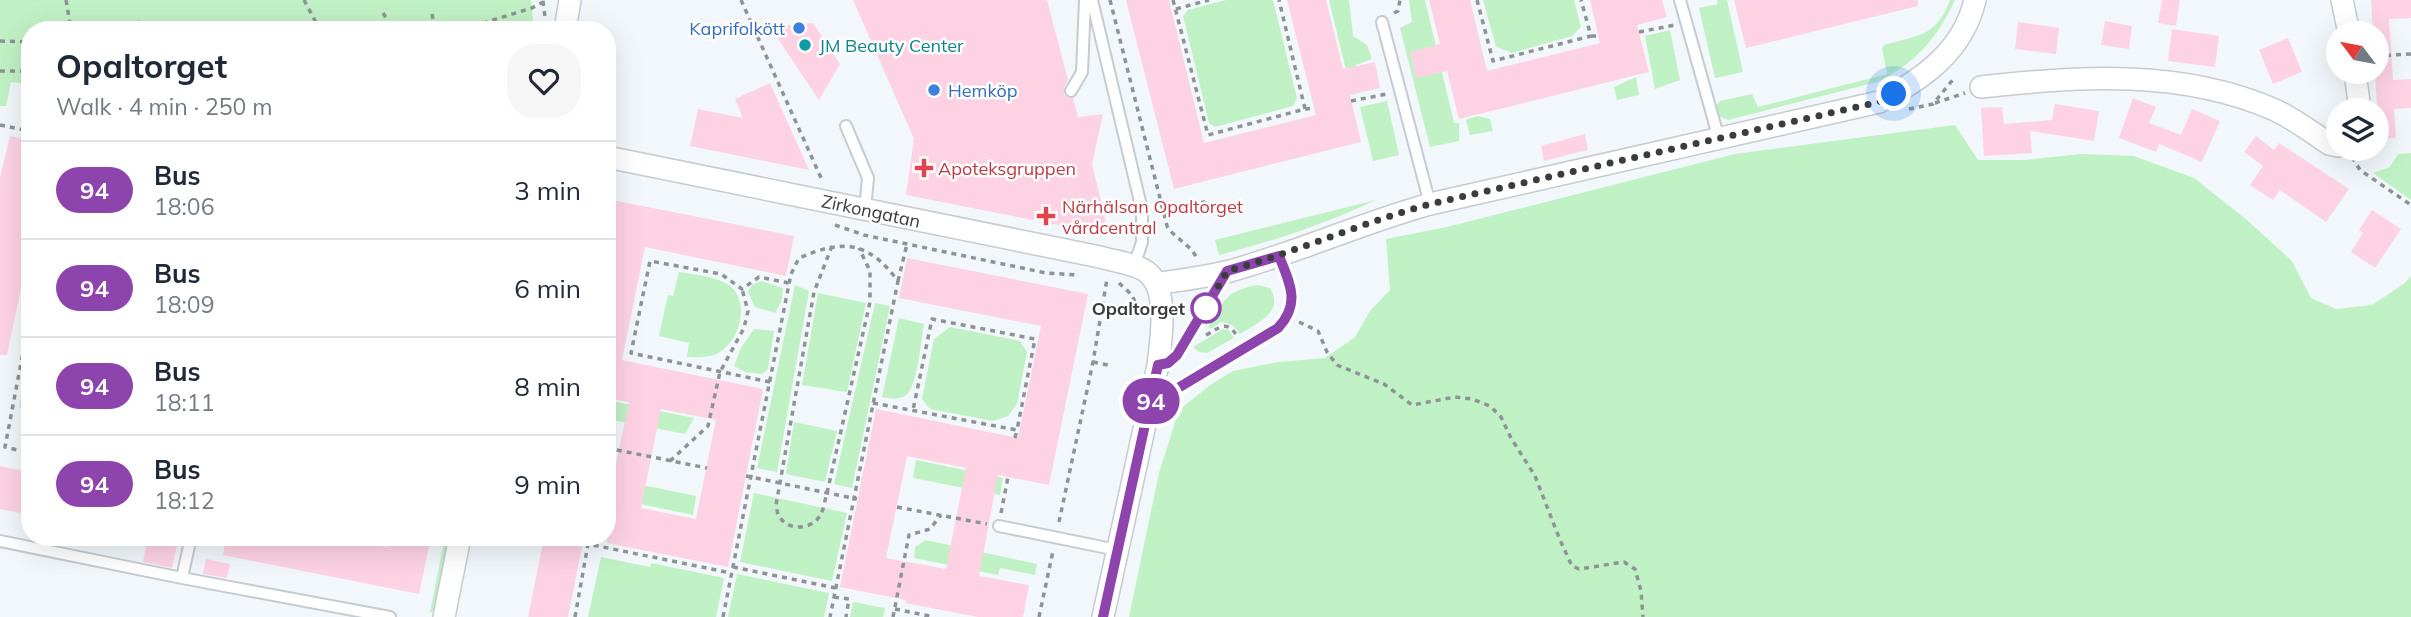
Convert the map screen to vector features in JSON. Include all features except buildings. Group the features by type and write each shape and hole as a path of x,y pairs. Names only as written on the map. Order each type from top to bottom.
{"street":[{"path":"566,21 570,0"},
{"path":"1156,284 1227,271 1279,256 1388,216 1430,204 1879,102 1908,87 1942,60 1967,25 1975,0"},
{"path":"2342,0 2346,21"},
{"path":"1981,88 2081,77 2161,81 2217,92 2276,110 2326,142"},
{"name":"Zirkongatan","path":"616,159 1135,266"},
{"path":"1103,617 1151,401 1162,330 1161,302 1156,284 1150,274 1135,266"},
{"path":"444,617 458,546"}],"lane":[{"path":"1071,91 1083,72 1084,0"},
{"path":"1093,0 1142,209 1142,242 1135,266"},
{"path":"1681,0 1719,139"},
{"path":"1382,22 1430,204"},
{"path":"846,126 868,178 865,209"},
{"path":"1151,401 1173,391 1278,328 1287,318 1292,305 1292,293 1279,256"},
{"path":"1158,365 1168,363 1177,355 1227,271"},
{"path":"999,526 1116,550"},
{"path":"0,541 21,545"},
{"path":"25,546 390,617"},
{"path":"182,578 189,546"}],"path":[{"path":"66,0 70,21"},
{"path":"304,0 315,21"},
{"path":"741,0 824,186"},
{"path":"1110,0 1163,214 1205,202 1223,213"},
{"path":"1173,0 1208,135 1314,108"},
{"path":"1176,9 1209,0"},
{"path":"1279,0 1306,109"},
{"path":"1477,0 1493,61 1599,36"},
{"path":"1581,0 1591,36"},
{"path":"490,21 532,8 544,1 545,20"},
{"path":"383,13 388,21"},
{"path":"432,14 434,21"},
{"path":"1639,32 1687,23"},
{"path":"0,41 21,42"},
{"path":"2389,55 2411,54"},
{"path":"0,71 21,71"},
{"path":"1933,104 1981,88"},
{"path":"1351,101 1400,92"},
{"path":"0,125 21,129"},
{"path":"2354,161 2360,170 2411,205"},
{"path":"833,225 864,235 1046,273 1086,275"},
{"path":"830,617 907,244"},
{"path":"723,617 748,477 789,283 799,258 832,246 859,248 886,265 898,281"},
{"path":"832,246 814,292 778,483 776,505 779,516 795,527 806,527 815,522 821,514 827,493 870,302 870,271 859,248"},
{"path":"670,461 708,426 720,372 748,311 742,289 721,274 650,261 631,353 720,372 770,382"},
{"path":"1096,276 1118,282 1132,295 1141,316 1142,328"},
{"path":"742,289 759,277 789,283"},
{"path":"1039,617 1093,362 1107,278"},
{"path":"1287,318 1318,331 1327,352 1337,365 1384,384 1412,405 1455,397 1490,405 1502,417 1511,438 1535,476 1572,566 1579,569 1624,562 1635,569 1641,591 1643,617"},
{"path":"913,410 932,319 1035,339 1015,438"},
{"path":"1200,334 1207,335 1227,326 1232,328 1240,339"},
{"path":"1093,362 1108,365"},
{"path":"21,363 5,447 21,451"},
{"path":"873,403 1017,430"},
{"path":"616,450 707,468"},
{"path":"748,477 856,499"},
{"path":"897,507 999,526 1008,477"},
{"path":"893,617 909,535 930,529 941,515"},
{"path":"575,617 588,546"},
{"path":"607,546 731,573"},
{"path":"733,567 836,587"},
{"path":"834,597 849,599 846,617"},
{"path":"895,609 934,617"}],"green space":[{"path":"0,0 531,0 533,21 21,21 21,83 11,82 6,106 0,106"},
{"path":"1226,0 1273,0 1297,98 1293,106 1215,127 1209,123 1183,16 1188,10"},
{"path":"1329,0 1349,0 1353,36 1367,45 1372,59 1356,65 1361,92 1352,95"},
{"path":"1409,0 1425,0 1454,123 1459,123 1459,141 1430,147 1400,28 1412,22"},
{"path":"1483,0 1574,0 1581,27 1572,36 1512,53 1496,47"},
{"path":"1717,0 1727,0 1743,72 1715,78 1699,8 1718,4"},
{"path":"1950,0 1955,0 1931,40 1902,68 1877,82 1728,120 1718,116 1715,107 1720,101 1752,94 1758,107 1887,74 1882,48 1884,45 1925,33 1939,21"},
{"path":"1670,30 1680,80 1655,89 1645,36"},
{"path":"1636,77 1639,95 1617,100 1614,87"},
{"path":"1387,101 1399,155 1373,161 1360,107"},
{"path":"1478,116 1490,119 1493,131 1470,135 1466,120"},
{"path":"1955,125 1978,160 2026,160 2081,154 2134,156 2194,178 2247,220 2292,261 2311,298 2336,309 2372,305 2411,276 2411,617 1129,617 1159,473 1179,410 1210,385 1233,371 1278,362 1325,358 1355,337 1370,311 1390,290 1386,239 1447,227 1735,154"},
{"path":"2411,153 2411,200 2373,173 2390,167 2398,154"},
{"path":"1376,200 1299,231 1219,255 1215,240"},
{"path":"679,272 724,282 735,291 739,299 741,318 734,336 729,344 714,355 687,357 689,343 659,336 668,295 673,296"},
{"path":"761,281 783,288 782,300 775,313 755,307 748,292 752,285"},
{"path":"795,285 809,291 777,472 757,468"},
{"path":"1257,285 1270,288 1274,296 1272,310 1267,316 1240,334 1232,325 1224,322 1211,329 1208,327 1226,298 1238,290"},
{"path":"818,293 866,303 847,392 802,385"},
{"path":"875,303 890,306 852,488 834,484"},
{"path":"899,318 924,324 916,373 905,396 882,397"},
{"path":"950,327 1020,341 1027,352 1017,404 1008,416 993,421 930,409 922,399 934,339"},
{"path":"754,329 774,331 768,369 762,374 745,372 734,366 741,348"},
{"path":"1223,329 1229,330 1234,338 1207,353 1199,352 1193,347"},
{"path":"616,402 694,418 685,434 616,421"},
{"path":"794,422 837,431 825,482 786,474"},
{"path":"916,460 1003,478 1000,495 913,478"},
{"path":"616,480 696,496 693,515 616,499"},
{"path":"754,493 847,513 832,581 740,562"},
{"path":"926,540 1037,564 1035,575 1000,568 998,575 914,558 915,547"},
{"path":"443,546 449,546 435,611 430,612"},
{"path":"601,557 650,567 651,563 724,578 716,617 588,617"},
{"path":"737,574 829,593 824,617 728,617"},
{"path":"853,602 885,608 883,617 850,617"}],"bus line":[{"name":"94","path":"1103,617 1158,365 1168,363 1177,355 1227,271 1279,256 1292,293 1292,305 1287,318 1278,328 1173,391"}],"place":[{"name":"Kaprifolkött","path":"799,28"},
{"name":"JM Beauty Center","path":"805,45"},
{"name":"Hemköp","path":"934,90"},
{"name":"Apoteksgruppen","path":"924,168"},
{"name":"Närhälsan Opaltorget vårdcentral","path":"1046,216"},
{"name":"Opaltorget","path":"1206,308"}],"route":[{"path":"1206,308 1227,271 1279,256 1388,216 1430,204 1879,102 1894,94"}]}
